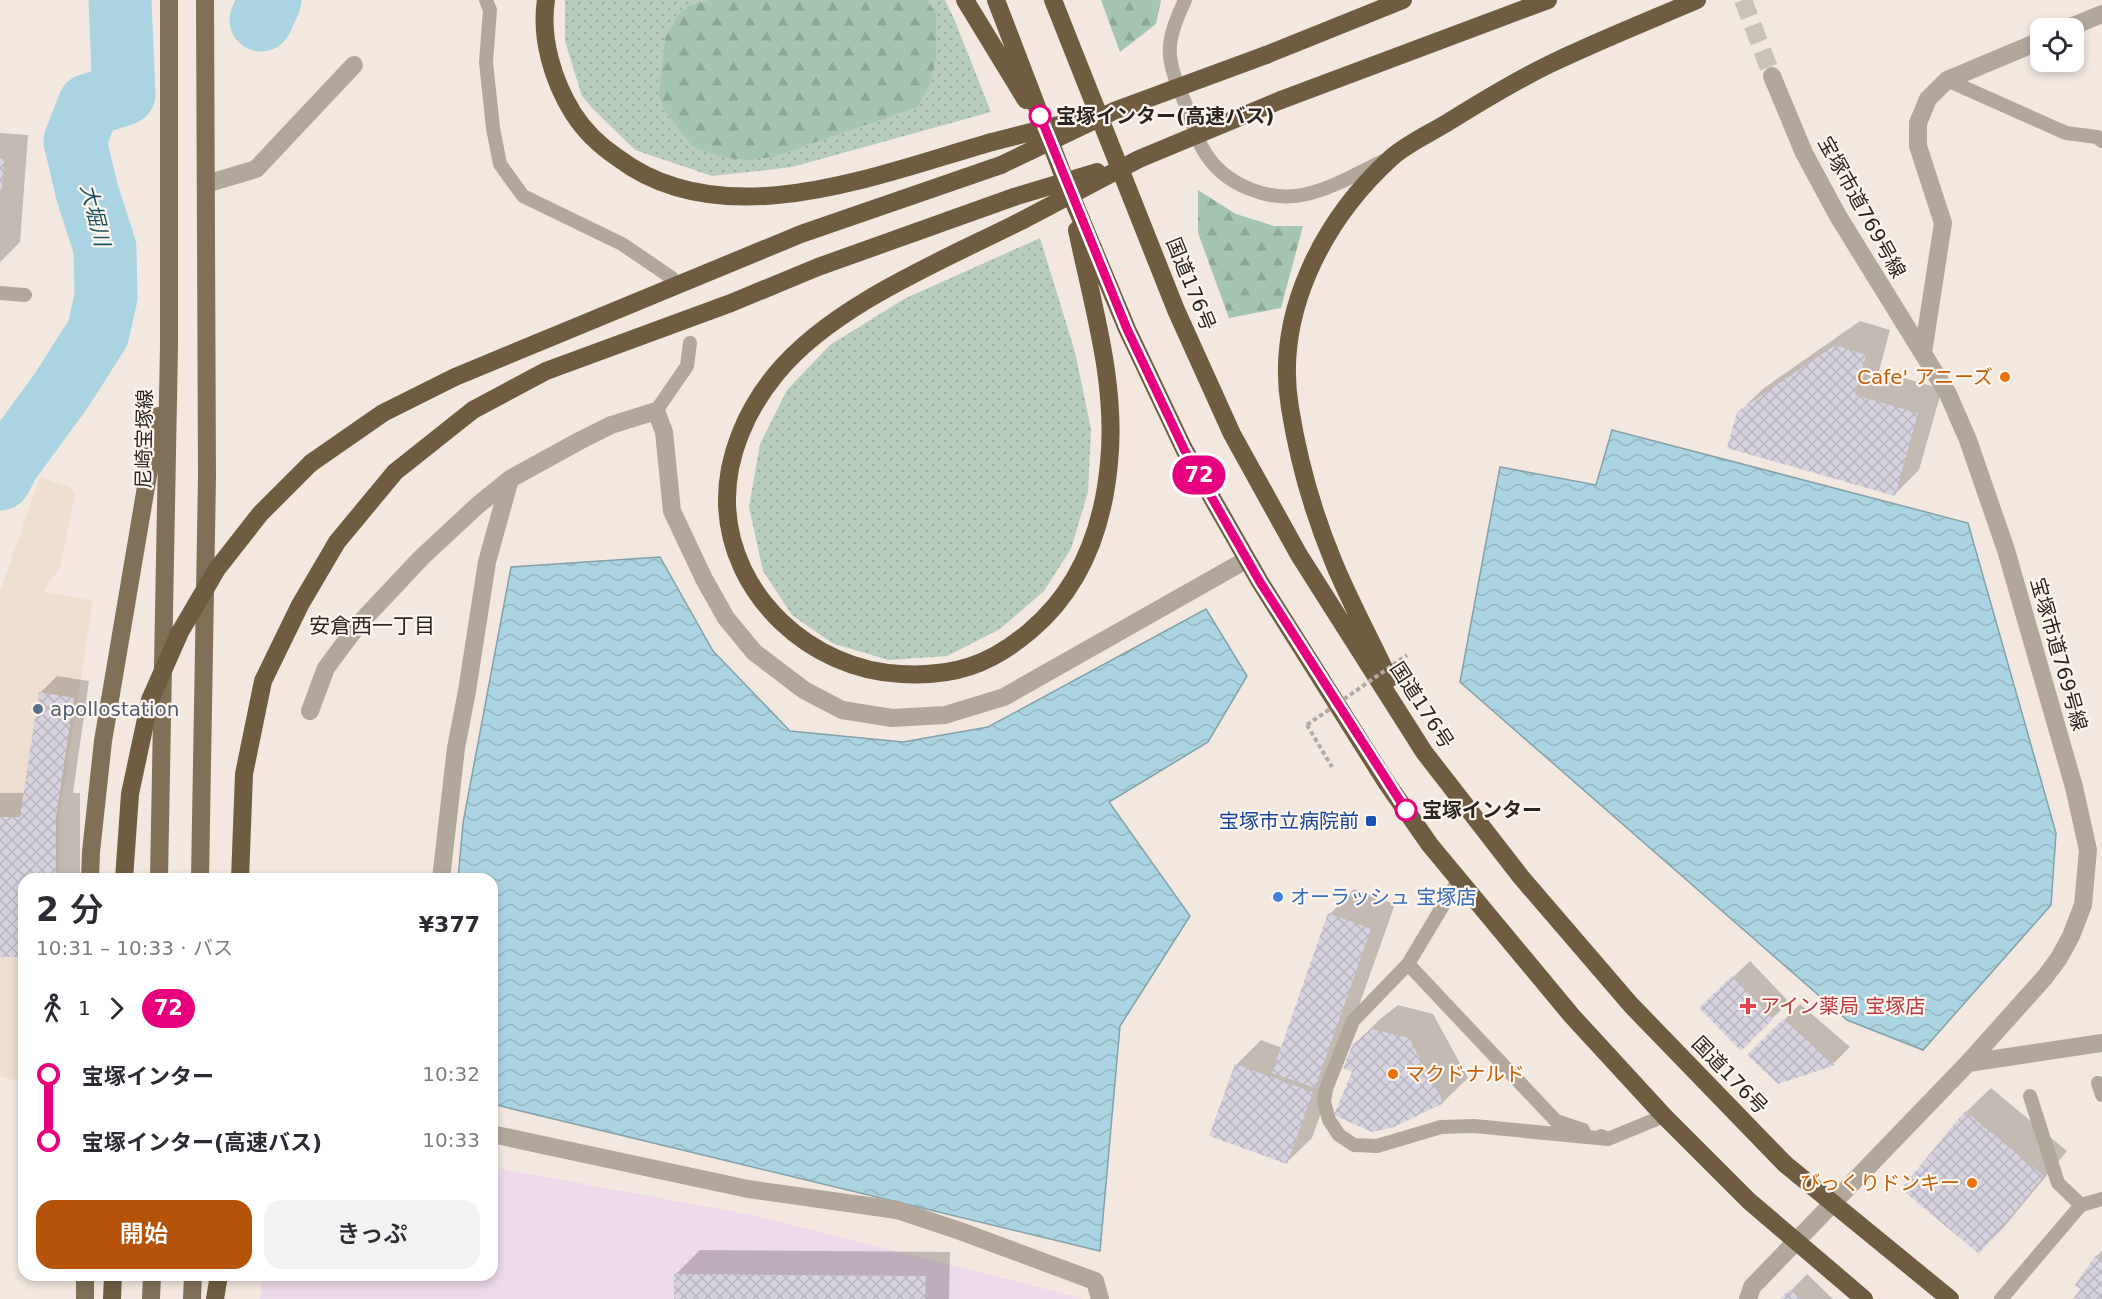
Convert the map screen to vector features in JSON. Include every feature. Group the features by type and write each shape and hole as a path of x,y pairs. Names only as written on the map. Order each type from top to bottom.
{"highway":[{"path":"546,0 546,37 552,69 564,98 579,123 599,145 651,179 708,194 740,196 808,192 1114,111"},
{"path":"965,0 1047,135"},
{"path":"996,0 1068,188 1127,329 1184,449 1246,560 1386,782 1431,845 1572,1016 1664,1116 1749,1201 1864,1299"},
{"name":"国道176号","path":"1053,0 1176,310 1232,434 1299,555 1424,752 1521,877 1631,1005 1785,1164 1950,1299"},
{"path":"124,873 130,794 150,700 180,632 217,569 260,514 311,463 383,413 455,377 801,234 1000,165 1114,111 1266,55 1403,0"},
{"path":"1068,188 1106,368 1111,415 1110,461 1104,503 1087,556 1069,590 1042,621 1010,648 978,665 949,673 886,674 825,655 798,638 774,615 754,589 740,560 731,532 727,503 729,472 745,422 758,397 777,372 800,348 860,304 899,283 1023,220 1139,159 1281,100 1548,0"},
{"path":"1424,752 1333,562 1310,492 1297,442 1289,406 1287,371 1289,341 1295,309 1306,276 1318,249 1340,218 1364,187 1393,157 1499,91 1550,64 1697,0"},
{"path":"240,873 244,774 262,681 300,605 337,542 395,472 473,410 546,371 731,303 818,267 1014,197 1139,159"},
{"path":"112,1299 113,1281"},
{"path":"215,1299 218,1281"}],"main road":[{"name":"尼崎宝塚線","path":"159,873 169,346 169,0"},
{"path":"200,873 207,477 205,0"},
{"path":"90,873 104,741 169,346"},
{"path":"85,1281 85,1299"},
{"path":"151,1299 152,1281"},
{"path":"192,1299 193,1281"}],"street":[{"path":"2084,21 2102,14"},
{"path":"1923,353 1943,223 1918,147 1918,123 1928,99 1947,80 2030,45"},
{"path":"206,184 256,169 354,65"},
{"name":"宝塚市道769号線","path":"1748,1299 1752,1287 1968,1063 2027,998 2059,958 2071,936 2083,905 2095,851 2006,550 1960,422 1948,394 1838,216 1804,153 1772,76"},
{"path":"310,711 326,668 358,625 422,558 478,505 510,479 611,425 656,411 664,432 672,511 704,579 726,618 754,652 804,690 842,710 892,718 945,715 1004,697 1246,560"},
{"path":"442,873 456,748 487,562 510,479"},
{"path":"1968,1063 2102,1043"},
{"path":"498,1135 748,1189 897,1210 1095,1281 1100,1299"}],"lane":[{"path":"486,0 490,10 486,62 493,128 500,164 523,196 622,244 672,278"},
{"path":"1185,0 1175,22 1169,45 1171,67 1203,150 1223,173 1237,183 1261,193 1283,196 1306,194 1331,186 1393,157"},
{"path":"1947,80 2066,133 2097,137 2102,141"},
{"path":"0,293 25,295"},
{"path":"656,411 687,366 690,343"},
{"path":"1459,879 1408,964 1353,1021 1326,1089 1324,1102 1329,1120 1339,1135 1353,1145 1377,1146 1441,1126 1474,1126 1608,1138 1664,1116"},
{"path":"1408,964 1556,1121 1608,1138"},
{"path":"2030,1096 2058,1183 2081,1205"},
{"path":"2001,1299 2081,1205 2102,1199"}],"path":[{"path":"1332,767 1307,725 1407,655"}],"shaded area":[{"name":"apollostation","path":"40,477 71,487 75,495 60,567 43,591 93,601 59,817 59,873 18,873 18,1081 0,1076 0,592"},
{"path":"498,1168 752,1215 1085,1299 260,1299 262,1281 498,1281"}],"green space":[{"path":"565,0 708,0 689,5 678,14 665,38 658,95 664,110 693,146 936,13 927,0 945,0 991,112 792,167 712,176 635,150 592,108 582,96 565,41"},
{"path":"708,0 927,0 936,13 936,58 930,84 917,107 773,157 747,160 721,157 692,146 664,110 658,95 665,38 678,14 689,5"},
{"path":"1101,0 1161,0 1156,24 1120,52"},
{"path":"1198,190 1236,214 1274,226 1303,226 1281,308 1229,318 1198,233"},
{"path":"1040,238 1075,352 1091,429 1088,492 1071,549 1044,591 1000,629 947,656 888,660 832,643 792,615 763,571 749,507 760,444 787,390 830,345 904,299"}],"water":[{"path":"1612,430 1968,523 2056,833 2051,905 1923,1050 1847,1020 1460,682 1500,467 1596,485"},
{"path":"660,557 713,651 790,731 903,742 988,727 1206,609 1247,676 1208,742 1109,802 1190,916 1120,1026 1100,1251 498,1105 498,873 459,873 463,823 511,567"}],"building":[{"path":"0,159 4,159 2,189 0,189"},
{"path":"1835,345 1866,355 1855,395 1918,413 1895,496 1727,448 1737,412"},
{"path":"39,692 74,698 56,817 56,873 18,873 18,957 0,957 0,817 20,817"},
{"path":"1328,913 1371,929 1315,1088 1272,1073"},
{"path":"1732,976 1773,1019 1741,1051 1699,1008"},
{"path":"1783,1019 1835,1065 1778,1084 1747,1055"},
{"path":"1372,1029 1409,1038 1444,1103 1394,1127 1372,1132 1334,1115 1352,1072 1343,1068 1353,1044"},
{"path":"1235,1064 1313,1092 1287,1164 1209,1136"},
{"name":"びっくりドンキー","path":"1965,1111 2044,1176 1979,1254 1901,1189"},
{"path":"2096,1255 2102,1259 2102,1299 2073,1299 2080,1289 2075,1285"},
{"path":"674,1274 926,1276 925,1299 674,1299"},
{"path":"1790,1289 1800,1299 1780,1299"}],"waterway":[{"name":"大堀川","path":"0,479 9,462 61,391 98,333 106,297 105,248 87,192 75,141 89,105 124,94 120,0"},
{"name":"大堀川","path":"261,20 270,0"}],"tunnel":[{"path":"1743,0 1772,76"}],"bus line":[{"name":"72","path":"1040,116 1127,329 1184,449 1260,582 1406,810"}],"place":[{"name":"宝塚インター(高速バス)","path":"1040,116"},
{"name":"Cafe' アニーズ","path":"2005,377"},
{"name":"apollostation","path":"38,709"},
{"name":"宝塚インター","path":"1406,810"},
{"name":"宝塚市立病院前","path":"1371,821"},
{"name":"オーラッシュ 宝塚店","path":"1278,897"},
{"name":"アイン薬局 宝塚店","path":"1748,1006"},
{"name":"マクドナルド","path":"1393,1074"},
{"name":"びっくりドンキー","path":"1972,1183"}],"district":[{"name":"安倉西一丁目","path":"372,626"}]}
